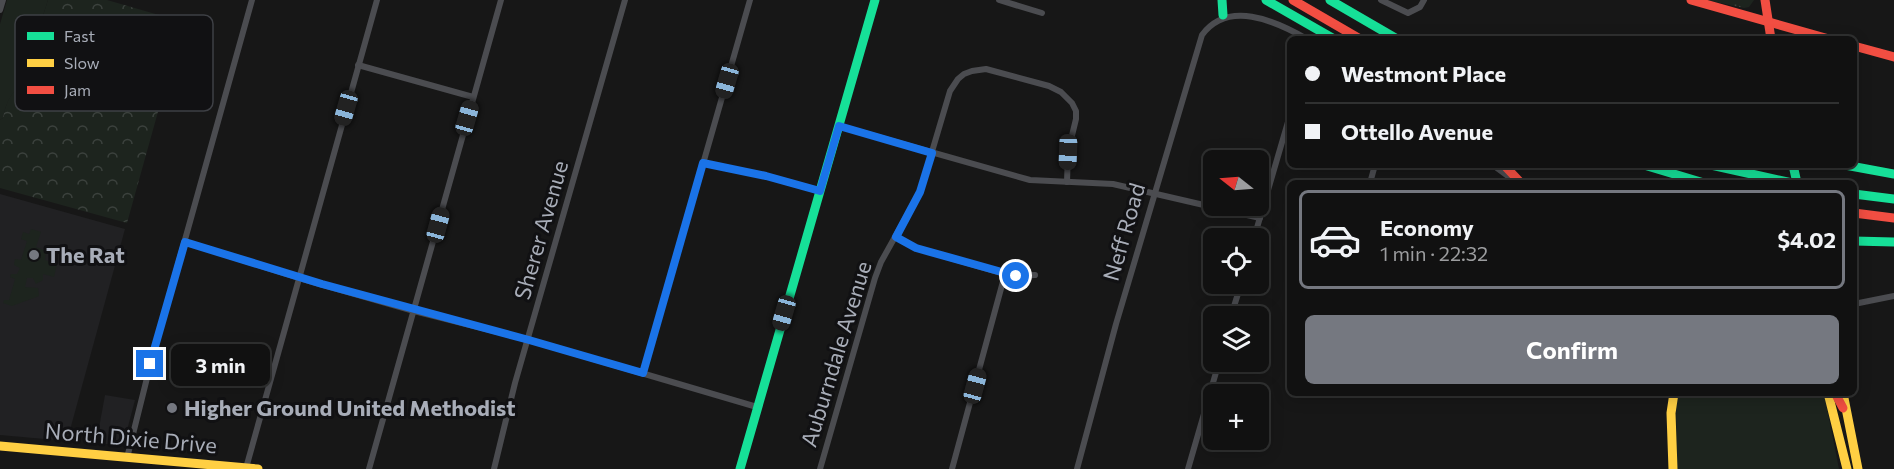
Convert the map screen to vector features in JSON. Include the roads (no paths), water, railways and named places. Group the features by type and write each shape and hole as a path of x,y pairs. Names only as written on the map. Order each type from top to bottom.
{"main road":[{"path":"740,469 875,0"},
{"path":"1222,0 1223,15"},
{"path":"1266,0 1329,36"},
{"path":"1293,0 1355,36"},
{"path":"1330,0 1392,36"},
{"path":"1691,0 1818,36"},
{"path":"1765,0 1770,36"},
{"path":"1857,47 1894,57"},
{"path":"1857,167 1894,174"},
{"path":"1506,168 1516,180"},
{"path":"1654,168 1694,180"},
{"path":"1724,168 1776,180"},
{"path":"1857,194 1894,199"},
{"path":"1857,213 1894,218"},
{"path":"1857,241 1894,242"},
{"path":"1667,396 1671,413"},
{"path":"1673,469 1671,413 1674,396"},
{"path":"1829,396 1845,466"},
{"path":"1837,396 1849,421"},
{"path":"1844,396 1858,469"},
{"path":"0,446 0,453"},
{"name":"North Dixie Drive","path":"0,446 258,469"}],"street":[{"path":"0,10 3,0"},
{"path":"127,458 153,354 252,0"},
{"path":"246,468 376,0"},
{"path":"369,469 501,0"},
{"name":"Sherer Avenue","path":"494,469 515,383 625,0"},
{"path":"643,373 750,0"},
{"path":"999,0 1042,13"},
{"path":"1381,0 1403,12 1412,12 1420,7 1424,0"},
{"path":"1223,15 1233,12 1256,14 1275,21 1302,36"},
{"name":"Neff Road","path":"1077,469 1116,324 1202,35 1209,24 1223,15"},
{"path":"358,65 473,97"},
{"name":"Auburndale Avenue","path":"820,469 875,278 881,262 920,192 953,86 958,79 972,70 986,69 1055,88 1068,97 1076,111 1076,119 1068,152 1067,182"},
{"path":"1257,228 1287,125"},
{"path":"839,126 1030,180 1113,184 1260,218"},
{"path":"703,163 755,173 820,191"},
{"path":"1497,168 1515,180"},
{"path":"896,237 916,248 1005,274 1035,275"},
{"path":"185,242 299,278 529,340 757,407"},
{"path":"952,469 1005,274"},
{"path":"1857,303 1894,296"},
{"path":"1188,469 1216,372"}],"place":[{"name":"The Rat","path":"34,255"},
{"name":"Higher Ground United Methodist","path":"172,408"}]}
